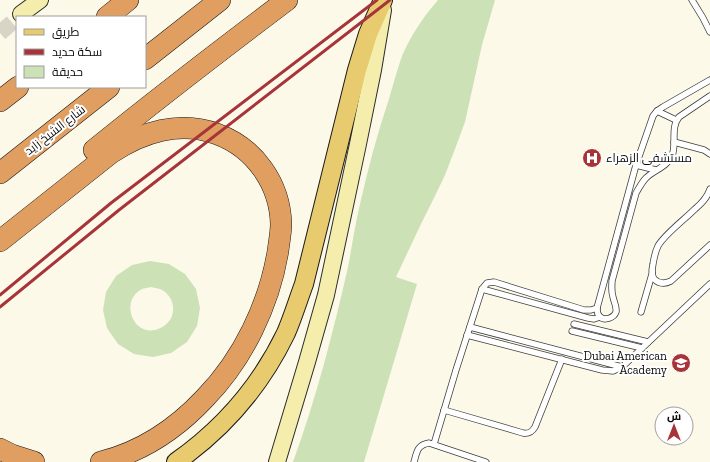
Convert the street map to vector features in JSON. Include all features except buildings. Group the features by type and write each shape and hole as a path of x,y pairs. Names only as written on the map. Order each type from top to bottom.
{"highway":[{"path":"108,16 128,0"},
{"path":"146,58 220,0"},
{"path":"0,229 132,119 287,0"},
{"path":"0,101 17,88"},
{"name":"شارع الشيخ زايد","path":"0,173 108,88"},
{"path":"0,241 111,153 135,139 160,130 181,128 200,129 224,136 245,149 262,167 269,178 279,206 281,225 276,259 271,281 256,323 234,362 206,398 190,414 172,428 153,441 132,451 101,462"},
{"path":"0,449 12,455 34,462"}],"main road":[{"path":"21,14 40,0"},
{"path":"176,462 210,436 246,398 261,377 286,332 304,284 357,70 368,34 384,0"},
{"path":"277,462 314,340 330,276 360,137 373,70 384,0"}],"lane":[{"path":"692,0 710,32"},
{"path":"600,317 597,308 636,165 652,116 657,111 710,80"},
{"path":"482,289 588,318 594,319 600,317 605,319 614,315 616,310 612,296 612,281 636,194 640,185 646,178 666,164 672,156 676,120 682,114 710,96"},
{"path":"657,111 676,120"},
{"path":"674,142 704,150 710,154"},
{"path":"636,165 656,170"},
{"path":"641,312 652,274 656,250 662,240 703,202 710,189"},
{"path":"652,274 653,278 657,282 666,283 671,281 710,245"},
{"path":"434,444 482,289 487,283 494,282 584,310 597,308"},
{"path":"467,335 607,371 613,371 622,367 710,284"},
{"path":"574,324 648,342"},
{"path":"470,326 622,367"},
{"path":"572,331 642,348"},
{"path":"444,410 523,433 530,433 534,430 562,359"},
{"path":"414,462 419,447 423,444 429,443 486,462"}],"green space":[{"path":"438,0 495,0 482,45 465,122 445,175 396,277 417,284 364,462 293,462 317,390 348,267 366,178 398,67 414,33"},
{"path":"150,261 169,264 185,274 196,289 200,308 197,326 187,342 171,353 153,357 134,354 118,344 107,328 103,310 106,292 116,276 132,265","holes":["151,287 160,289 168,294 173,307 170,320 164,326 155,330 147,330 140,327 135,322 130,308 135,294 142,289"]}],"tunnel":[{"path":"0,33 16,19"}],"railway":[{"path":"0,295 111,203 377,0"},
{"path":"0,307 119,210 390,0"}],"place":[{"name":"مستشفى الزهراء","path":"592,158"},
{"name":"Dubai American Academy","path":"681,363"}]}
